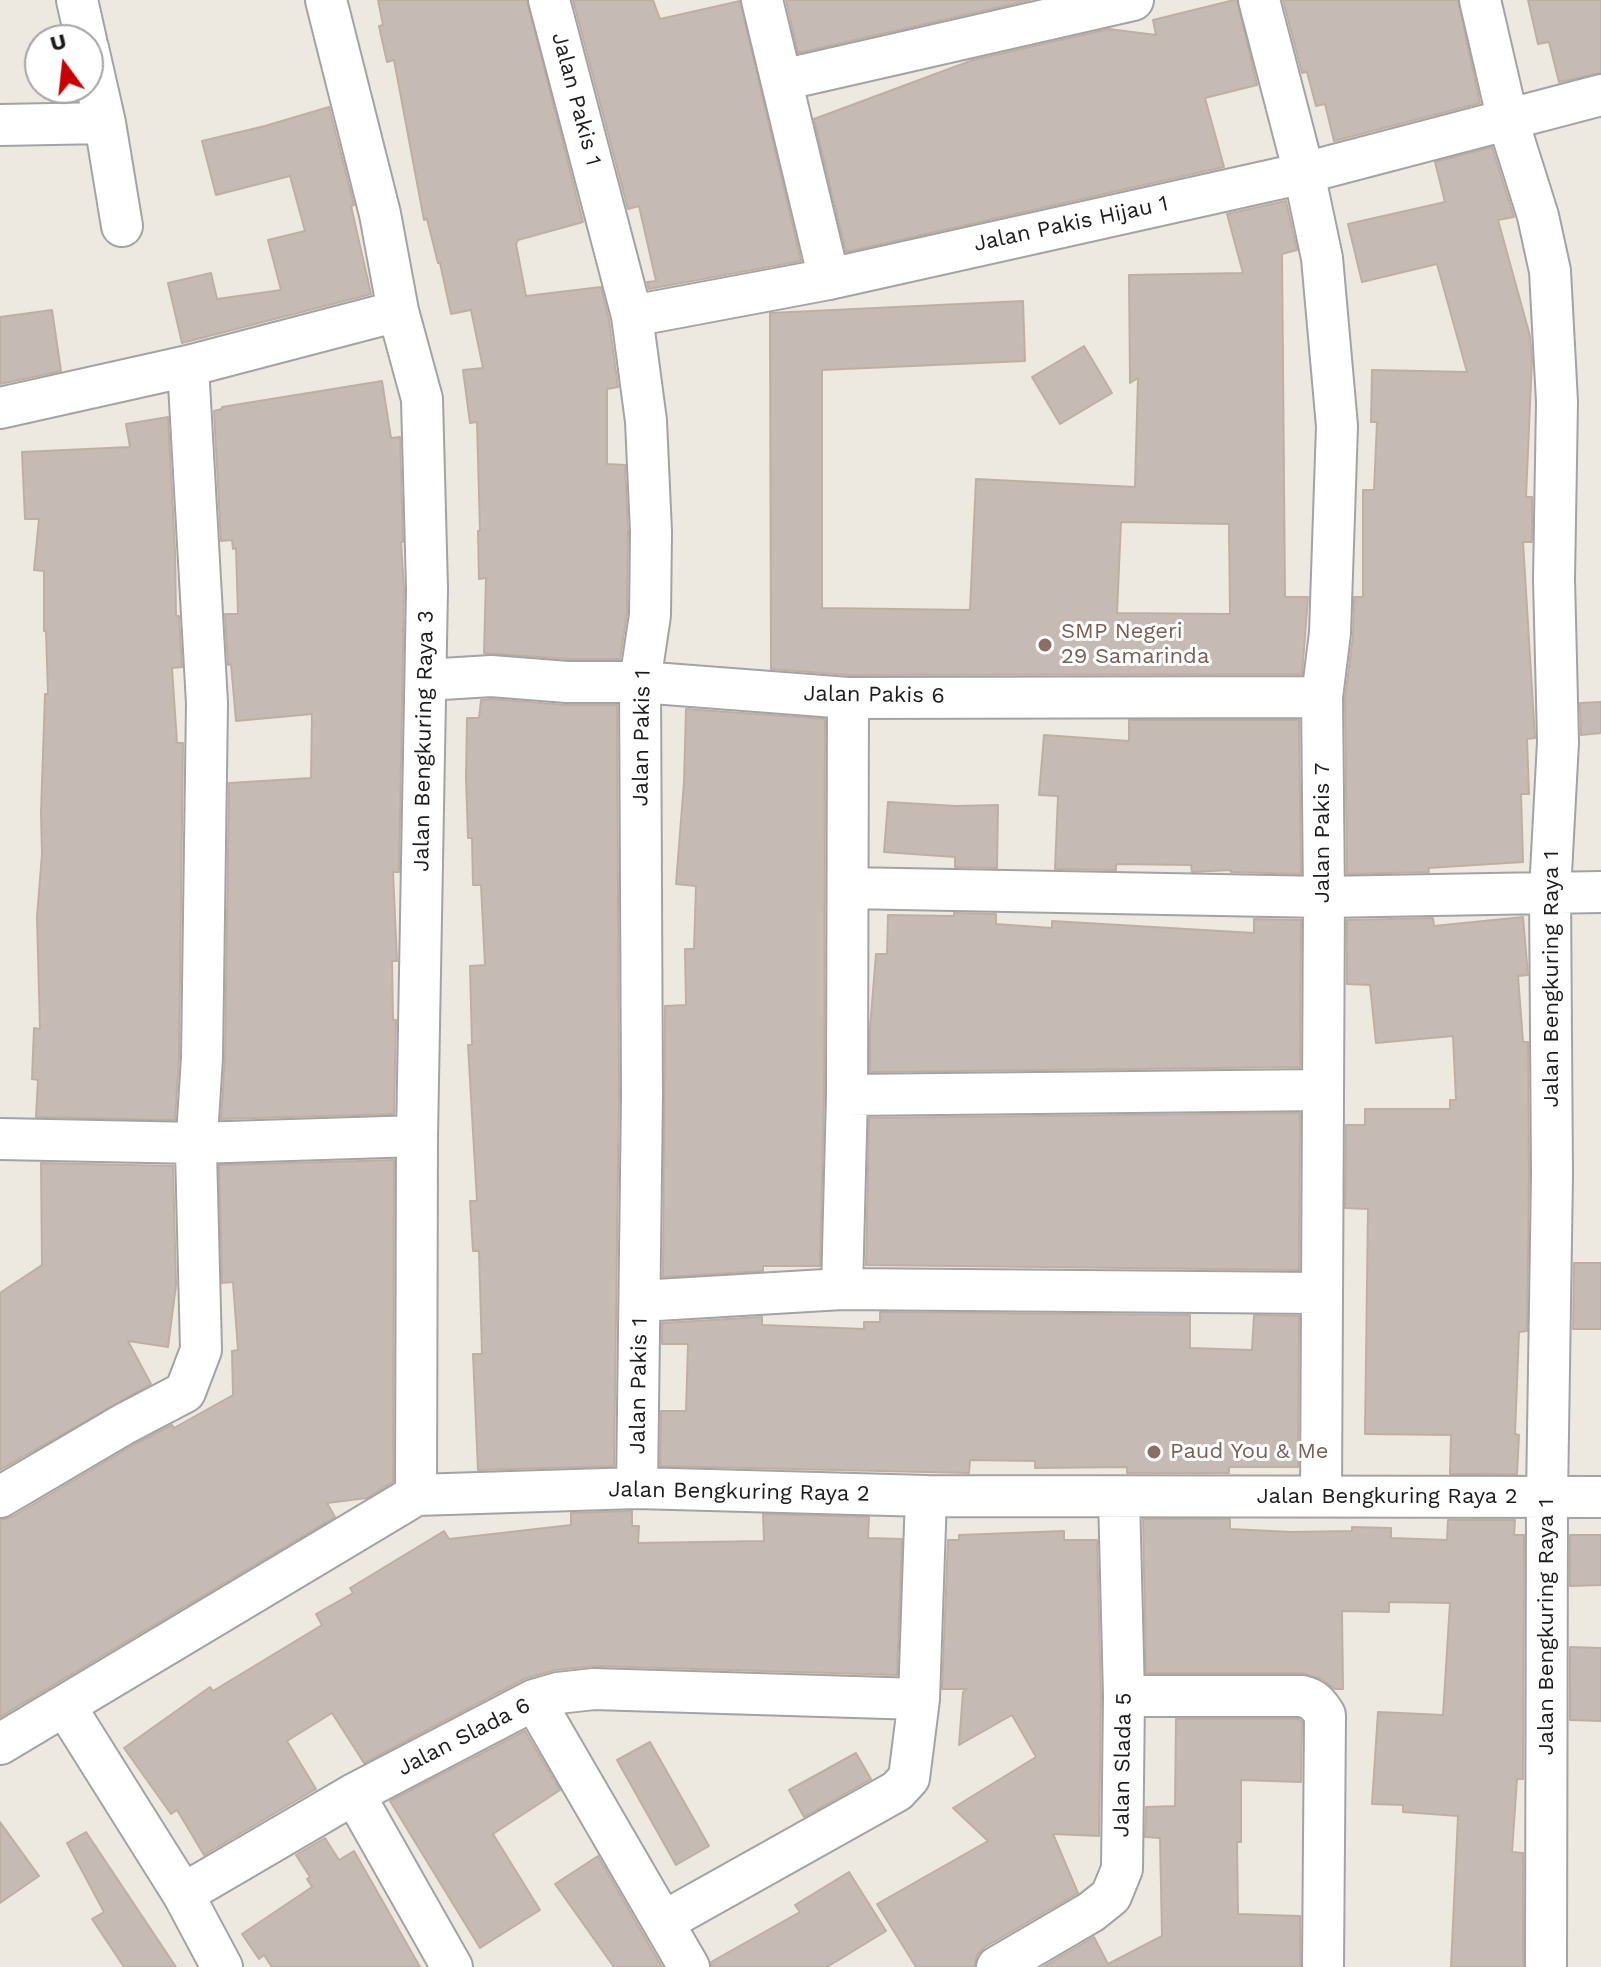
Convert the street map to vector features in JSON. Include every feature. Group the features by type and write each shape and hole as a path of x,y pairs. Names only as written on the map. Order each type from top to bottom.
{"street":[{"path":"77,0 82,24"},
{"name":"Jalan Bengkuring Raya 3","path":"326,0 380,214 398,311 422,399 426,680 417,1136 416,1495"},
{"name":"Jalan Pakis 1","path":"549,0 632,316 646,421 651,532 650,615 640,682 637,1488"},
{"path":"762,0 829,279"},
{"path":"782,80 1133,0"},
{"name":"Jalan Pakis 7","path":"1259,0 1304,173 1322,258 1337,426 1330,633 1322,697 1321,1496"},
{"name":"Jalan Bengkuring Raya 1","path":"1480,0 1508,121 1538,216 1550,271 1557,402 1554,579 1558,742 1550,892 1552,1175 1547,1497 1546,1967"},
{"name":"Jalan Pakis Hijau 1","path":"632,316 829,279 1304,173 1601,95"},
{"path":"101,104 122,226"},
{"path":"0,125 105,123"},
{"path":"0,408 188,366 398,311"},
{"path":"0,1497 185,1392 201,1350 197,1143 202,1058 207,703 188,366"},
{"name":"Jalan Pakis 6","path":"426,680 491,676 567,682 640,682 848,698 1322,697"},
{"path":"842,1289 847,1095 848,698"},
{"path":"848,888 1324,897 1601,892"},
{"path":"847,1095 1323,1090"},
{"path":"0,1139 197,1143 417,1136"},
{"path":"640,1301 842,1289 1320,1293"},
{"name":"Jalan Bengkuring Raya 2","path":"0,1744 416,1495 637,1488 926,1496 1601,1497"},
{"path":"663,1922 897,1791 909,1778 919,1699 926,1496"},
{"name":"Jalan Slada 5","path":"997,1967 1091,1912 1111,1896 1122,1869 1124,1696 1119,1497"},
{"name":"Jalan Slada 6","path":"183,1894 354,1794 534,1700 558,1693 594,1689 919,1699"},
{"path":"1124,1696 1302,1696 1315,1700 1321,1708 1325,1715 1323,1967"},
{"path":"534,1700 689,1967"},
{"path":"65,1706 183,1894 222,1967"},
{"path":"354,1794 452,1967"}],"building":[{"path":"378,0 527,0 583,222 518,240 516,244 526,296 601,287 618,387 607,389 607,464 625,465 627,613 620,659 484,653 486,578 479,579 477,422 470,423 463,370 483,368 471,310 451,314 440,263 427,219 424,220 394,60 387,62 379,26 383,25"},
{"path":"573,0 653,0 660,19 740,1 801,261 649,289 647,282 656,281 639,206 628,209"},
{"path":"786,0 1030,0 798,53"},
{"path":"1237,0 1257,85 1205,98 1224,167 846,252 814,119 973,60 1109,29 1156,35 1153,20"},
{"path":"1283,0 1458,0 1480,103 1334,141 1325,104 1316,106 1307,72 1302,73"},
{"path":"1528,0 1601,0 1601,73 1559,82 1549,42 1538,44"},
{"path":"329,107 354,205 351,206 371,294 182,343 168,283 211,273 217,299 281,290 268,240 305,231 290,176 216,195 202,141"},
{"path":"1492,147 1514,217 1498,220 1530,336 1532,359 1526,497 1532,497 1532,542 1523,542 1535,738 1527,739 1529,794 1521,794 1523,862 1428,868 1429,872 1347,874 1345,698 1353,636 1354,597 1363,597 1363,490 1374,490 1377,422 1371,422 1372,370 1467,372 1437,264 1362,282 1348,224 1445,202 1435,162"},
{"path":"1286,201 1297,250 1282,254 1285,597 1308,597 1302,674 849,675 771,669 770,313 1023,301 1025,361 822,370 822,608 970,610 976,479 1135,487 1138,378 1130,383 1129,275 1243,273 1227,214","holes":["1121,522 1229,524 1230,614 1117,613"]},
{"path":"52,310 61,371 0,384 0,317"},
{"path":"1084,346 1112,393 1060,424 1032,377"},
{"path":"382,381 391,438 400,437 404,589 399,872 393,872 397,961 392,961 393,1020 396,1020 394,1114 221,1119 225,1058 229,783 311,778 312,714 236,721 225,614 238,614 236,548 233,549 232,540 221,541 214,411 222,407"},
{"path":"168,417 176,616 179,616 182,667 172,668 177,743 183,743 179,1057 175,1120 36,1117 38,1080 32,1079 34,1028 40,1029 37,917 42,854 45,694 48,694 44,571 34,570 39,519 25,519 22,452 130,447 126,424"},
{"path":"481,700 565,705 617,705 619,1095 614,1466 478,1470 473,1354 482,1354 479,1251 473,1251 470,1201 477,1201 468,1045 472,1045 470,966 485,965 481,885 473,885 472,838 468,838 466,777 467,718 479,718"},
{"path":"1601,702 1601,733 1581,735 1580,703"},
{"path":"686,709 825,719 824,1095 820,1266 763,1266 763,1271 663,1277 665,1006 686,1005 685,949 694,949 696,886 676,884"},
{"path":"1129,720 1299,720 1301,874 1231,870 1192,872 1191,865 1116,864 1116,870 1055,869 1058,796 1039,795 1044,735 1129,741"},
{"path":"888,802 998,805 997,868 955,867 955,857 884,852"},
{"path":"954,913 996,914 996,924 1052,928 1052,921 1254,933 1254,919 1301,920 1300,1067 870,1072 876,954 887,954 888,915 954,916"},
{"path":"1523,917 1528,975 1518,976 1523,1042 1528,1042 1529,1175 1527,1331 1519,1332 1515,1434 1519,1435 1517,1474 1450,1474 1451,1435 1365,1434 1368,1209 1345,1208 1346,1125 1365,1125 1365,1109 1450,1109 1450,1100 1456,1100 1453,1036 1376,1043 1370,985 1347,984 1347,920 1433,918 1434,926"},
{"path":"1300,1113 1299,1270 866,1265 869,1118"},
{"path":"394,1160 393,1482 367,1498 327,1503 335,1517 0,1717 0,1520 12,1517 135,1444 172,1425 174,1428 233,1395 232,1351 238,1350 233,1282 222,1283 219,1165"},
{"path":"41,1163 173,1166 176,1285 168,1347 128,1341 151,1384 0,1470 0,1293 42,1265"},
{"path":"1574,1263 1601,1263 1601,1329 1573,1329"},
{"path":"880,1312 1190,1315 1190,1348 1252,1350 1254,1315 1299,1316 1298,1467 1229,1467 1229,1473 1127,1473 1127,1467 1035,1468 1035,1461 970,1460 969,1473 660,1466 661,1411 686,1411 688,1344 662,1344 662,1323 762,1317 762,1325 864,1329 864,1322 880,1322"},
{"path":"632,1511 632,1526 639,1526 638,1543 764,1541 763,1514 869,1517 868,1538 902,1539 897,1675 595,1666 555,1670 524,1679 364,1763 332,1713 287,1741 316,1789 204,1855 177,1810 171,1814 124,1748 210,1687 213,1691 322,1625 316,1614 353,1593 350,1588 444,1531 449,1539 571,1525 571,1513"},
{"path":"1143,1519 1230,1519 1230,1529 1292,1532 1352,1531 1352,1527 1391,1528 1391,1538 1447,1540 1448,1520 1515,1520 1514,1535 1524,1535 1523,1779 1517,1779 1512,1852 1523,1853 1523,1967 1451,1967 1458,1816 1403,1812 1403,1805 1372,1804 1378,1712 1443,1715 1450,1603 1389,1602 1389,1612 1342,1611 1343,1689 1335,1689 1321,1679 1302,1673 1146,1673"},
{"path":"1064,1531 1064,1540 1097,1540 1101,1696 1099,1836 1053,1834 1078,1893 985,1947 977,1955 974,1967 916,1967 877,1904 988,1841 953,1808 1036,1757 1012,1715 959,1745 963,1692 967,1689 942,1689 948,1540 959,1540 959,1535"},
{"path":"1570,1535 1601,1535 1601,1585 1570,1586"},
{"path":"1570,1647 1601,1648 1601,1721 1570,1720"},
{"path":"1176,1719 1299,1719 1302,1722 1301,1782 1241,1780 1241,1842 1237,1842 1238,1914 1300,1916 1300,1967 1043,1967 1094,1937 1108,1964 1162,1936 1160,1838 1145,1837 1146,1807 1175,1806"},
{"path":"525,1731 560,1790 493,1834 540,1910 480,1948 390,1801"},
{"path":"650,1742 709,1846 676,1865 617,1760"},
{"path":"856,1753 871,1779 804,1817 789,1790"},
{"path":"0,1822 39,1876 0,1903"},
{"path":"86,1832 176,1967 124,1967 92,1919 104,1912 67,1843"},
{"path":"325,1838 339,1860 354,1851 420,1967 272,1967 264,1955 259,1959 242,1934 312,1887 307,1879 310,1877 296,1855"},
{"path":"598,1856 662,1967 614,1967 555,1884"},
{"path":"849,1872 886,1931 827,1967 712,1967 711,1962 800,1912 795,1905"}],"place":[{"name":"SMP Negeri 29 Samarinda","path":"1045,645"},
{"name":"Paud You & Me","path":"1154,1452"}]}
